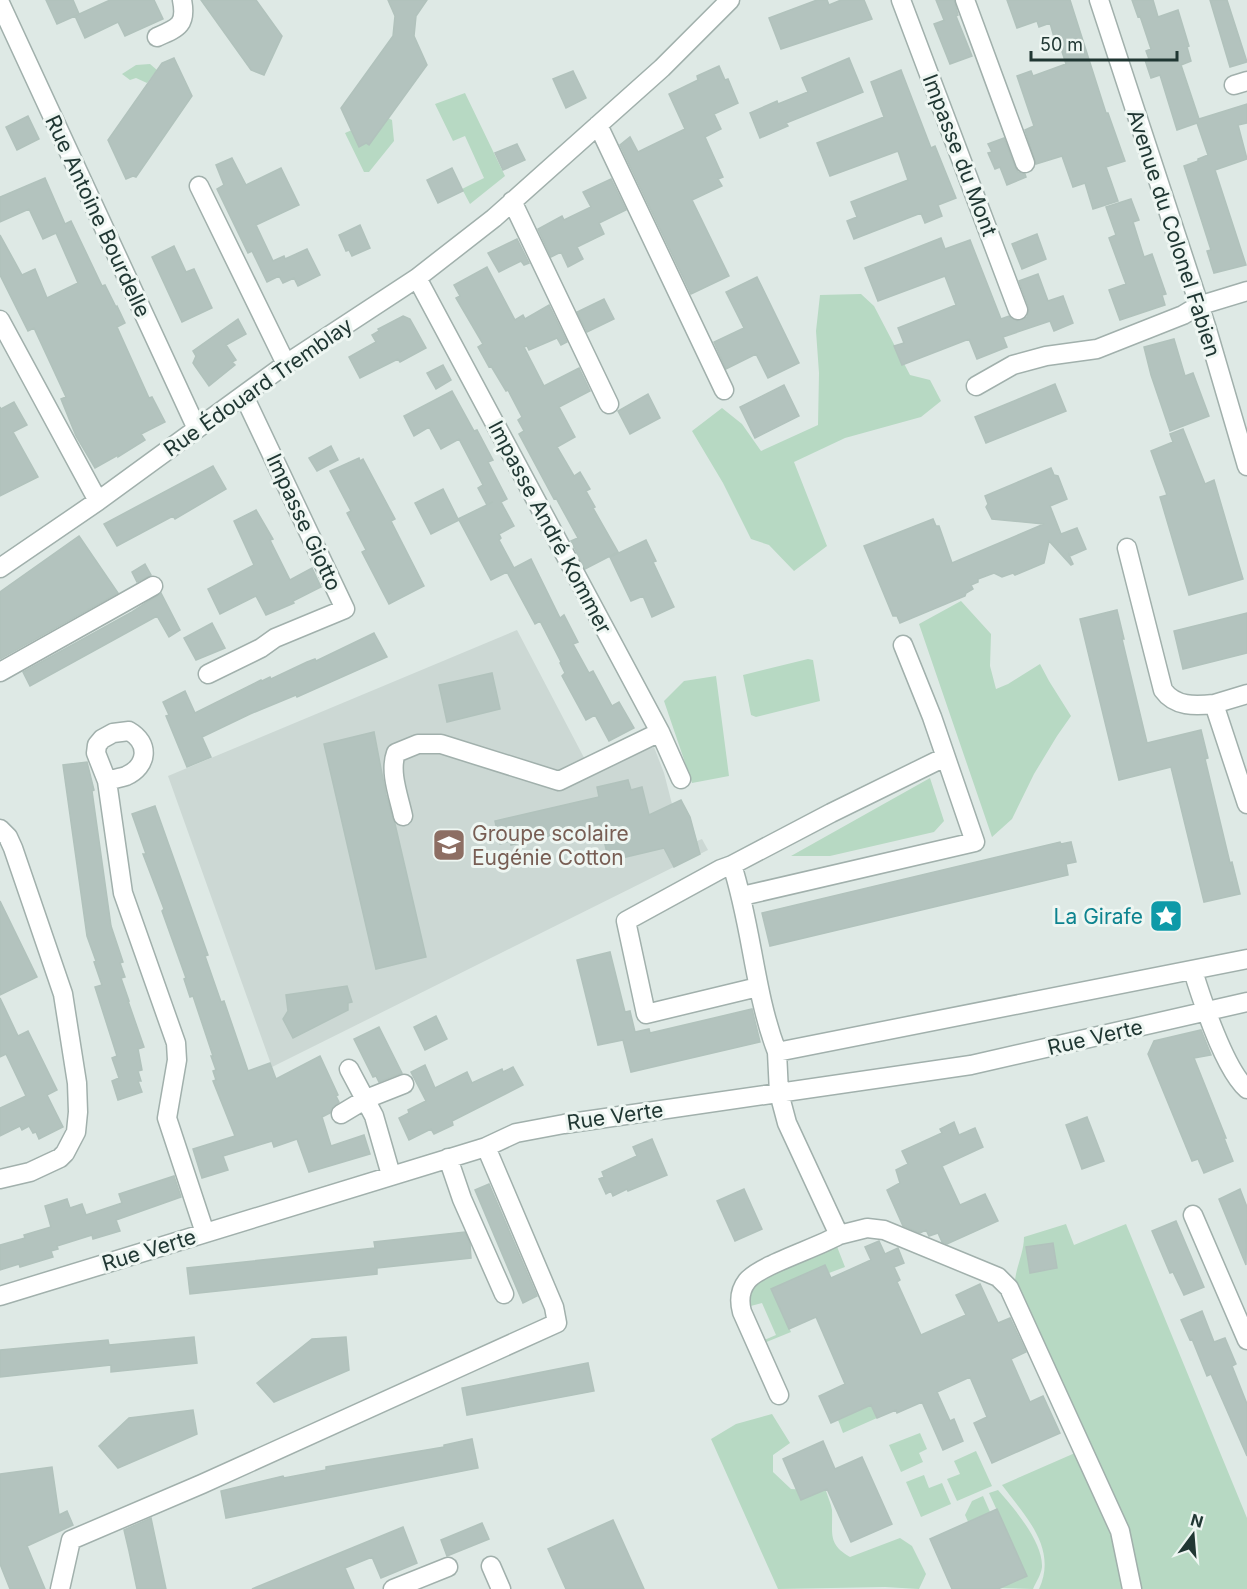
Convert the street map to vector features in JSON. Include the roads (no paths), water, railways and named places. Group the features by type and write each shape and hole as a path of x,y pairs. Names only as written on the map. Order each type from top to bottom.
{"street":[{"path":"157,37 181,24 184,14 183,0"},
{"name":"Rue Édouard Tremblay","path":"0,568 98,501 286,364 417,278 512,201 662,68 730,0"},
{"name":"Impasse du Mont","path":"901,0 1018,310"},
{"path":"966,0 1025,163"},
{"name":"Avenue du Colonel Fabien","path":"1099,0 1247,466"},
{"name":"Rue Antoine Bourdelle","path":"0,3 197,429"},
{"path":"597,125 723,390"},
{"path":"199,186 286,364"},
{"path":"512,201 609,404"},
{"name":"Impasse André Kommer","path":"417,278 660,732 681,779"},
{"path":"976,386 1013,365 1046,356 1097,349 1183,315 1198,306 1247,291"},
{"path":"0,320 98,501"},
{"name":"Impasse Giotto","path":"208,674 261,648 275,638 345,609 244,396"},
{"path":"1127,548 1163,690 1174,701 1194,706 1214,704 1247,694"},
{"path":"0,672 153,586"},
{"path":"742,896 975,842 903,645"},
{"path":"1214,704 1247,804"},
{"path":"403,816 394,760 396,753 408,747 418,744 441,744 559,781 660,732"},
{"path":"758,987 646,1014 626,921 721,869 945,757"},
{"path":"107,781 123,893 177,1051 167,1118 205,1233"},
{"path":"0,829 8,837 13,848 61,987 77,1083 78,1113 76,1132 60,1158 30,1172 0,1179"},
{"path":"732,865 742,896 758,987 777,1052 779,1093 787,1123 839,1236"},
{"path":"777,1052 1247,959"},
{"path":"1193,971 1206,1011 1235,1074 1247,1089"},
{"name":"Rue Verte","path":"0,1296 486,1147 516,1133 564,1124 971,1065 1247,1002"},
{"path":"350,1069 374,1116 391,1175"},
{"path":"341,1114 366,1099 404,1084"},
{"path":"60,1589 71,1540 213,1479 557,1323 554,1307 486,1147"},
{"path":"448,1158 462,1199 504,1294"},
{"path":"1193,1215 1247,1340"},
{"path":"779,1395 742,1312 740,1299 743,1287 758,1271 823,1245 839,1236 867,1228 884,1230 998,1277 1009,1288 1120,1531 1132,1589"},
{"path":"491,1566 501,1589"},
{"path":"393,1589 448,1567"}],"place":[{"name":"Groupe scolaire Eugénie Cotton","path":"449,845"},
{"name":"La Girafe","path":"1166,916"}]}
